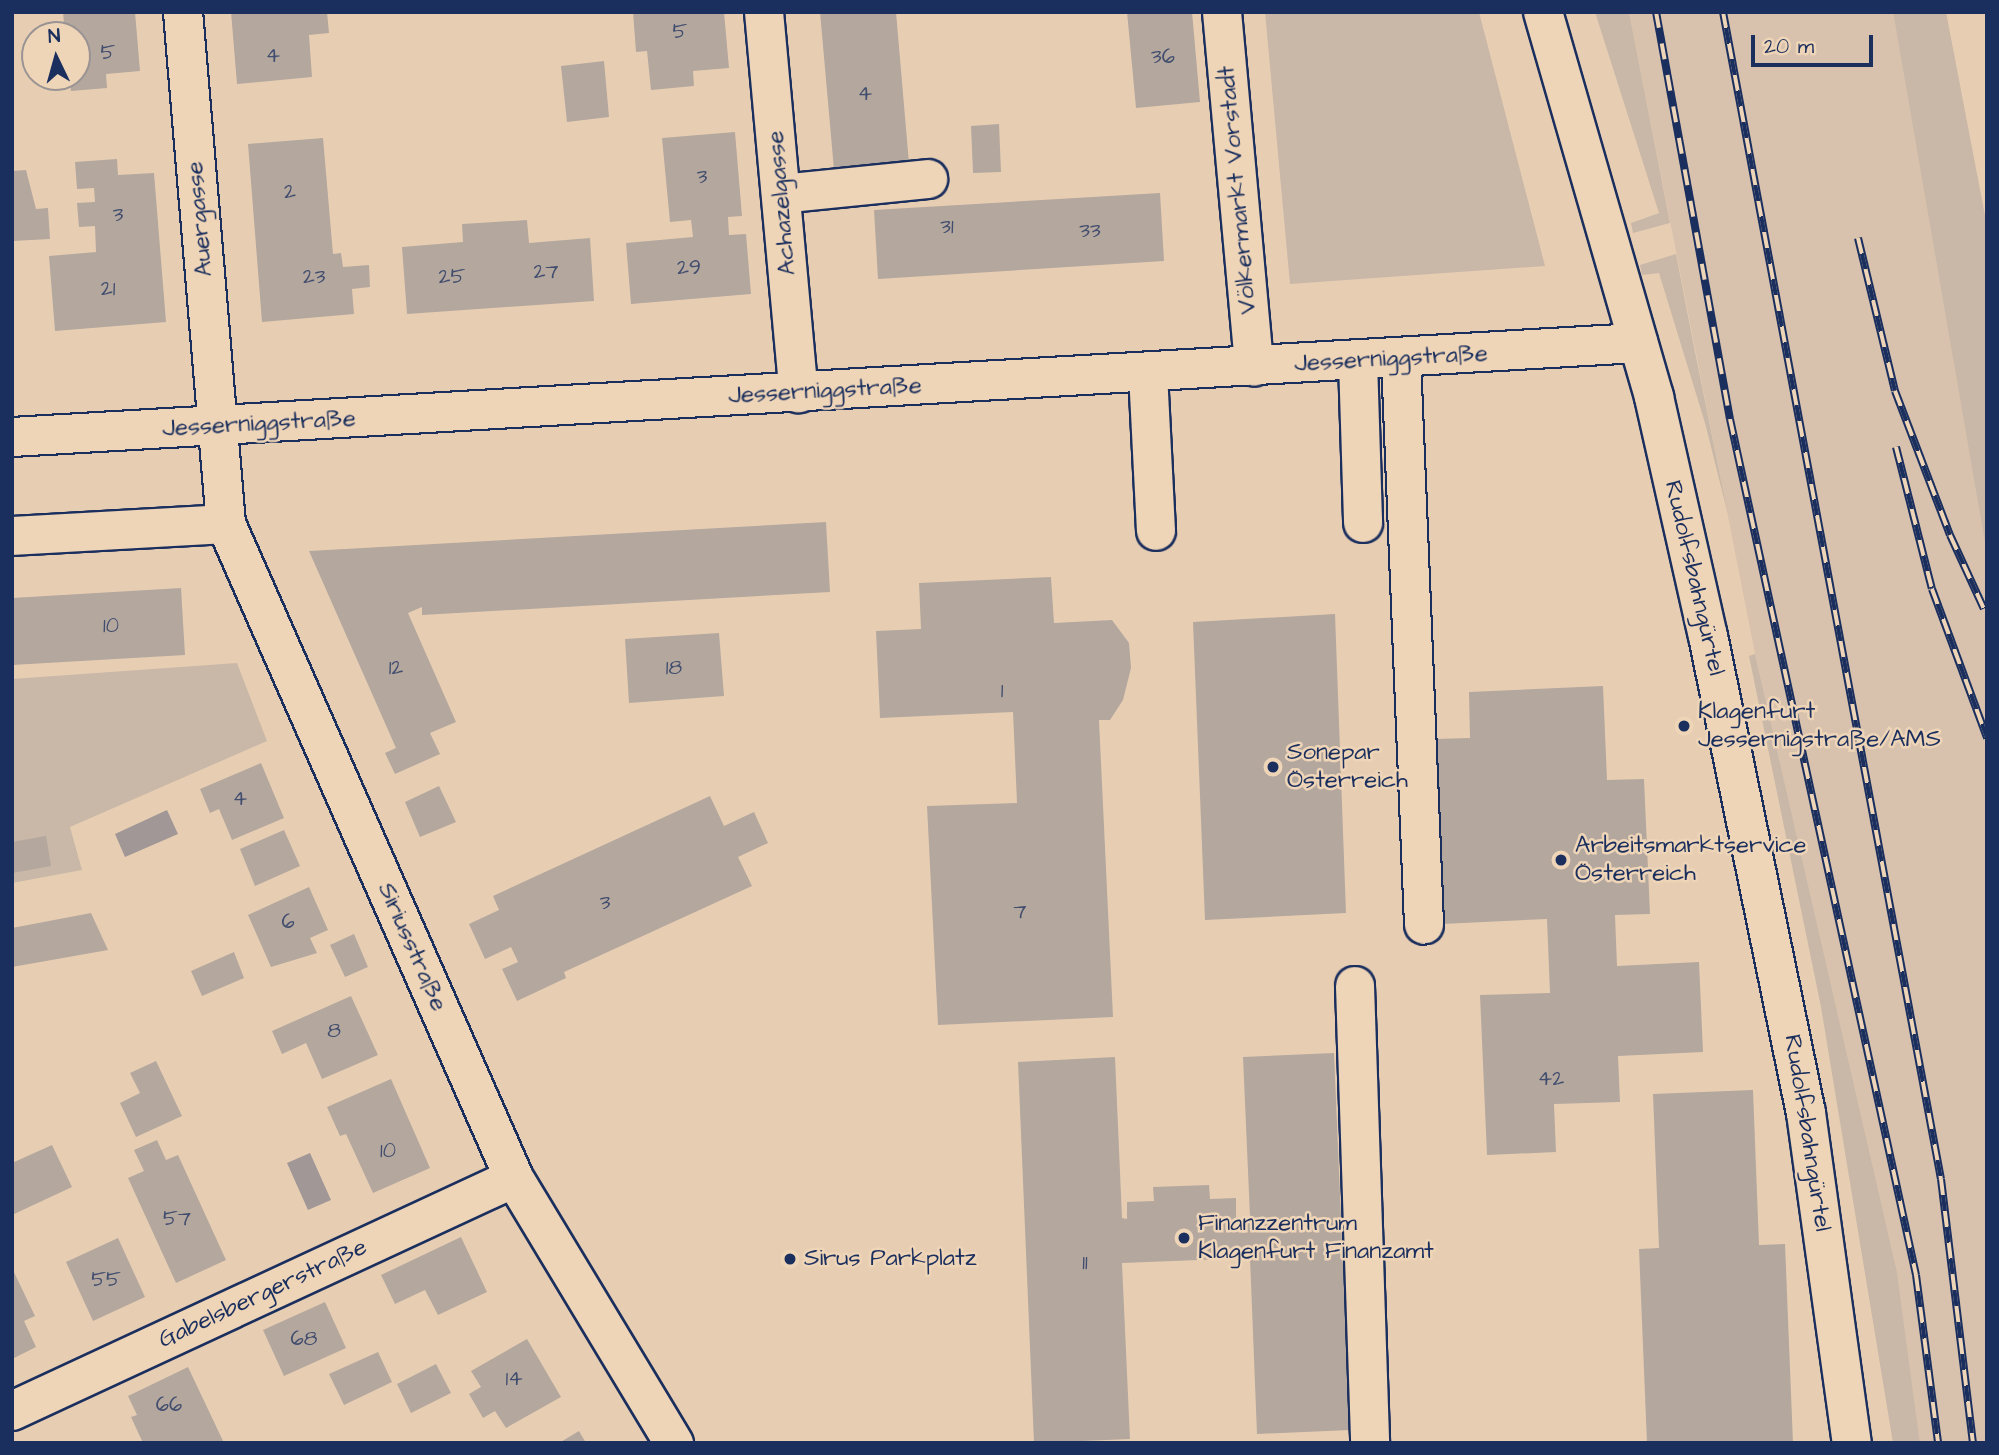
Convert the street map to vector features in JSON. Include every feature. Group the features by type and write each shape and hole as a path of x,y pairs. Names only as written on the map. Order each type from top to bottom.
{"street":[{"name":"Auergasse","path":"183,12 218,426"},
{"name":"Achazelgasse","path":"764,12 799,393"},
{"name":"Völkermarkt Vorstadt","path":"1222,12 1254,367"},
{"name":"Rudolfsbahngürtel","path":"1543,12 1657,411 1769,920 1806,1113 1852,1443"},
{"path":"781,194 928,179"},
{"name":"Jesserniggstraße","path":"12,438 1401,359 1638,343"},
{"path":"1401,359 1424,925"},
{"path":"1358,361 1363,523"},
{"path":"1148,373 1156,531"},
{"name":"Siriusstraße","path":"218,426 226,524 514,1178 674,1443"},
{"path":"12,536 226,524"},
{"path":"1355,986 1370,1443"},
{"name":"Gabelsbergerstraße","path":"12,1411 514,1178"}],"shaded area":[{"path":"1265,12 1479,12 1545,266 1290,284"},
{"path":"1595,12 1629,12 1670,223 1633,233 1631,223 1659,213"},
{"path":"1629,12 1893,12 1987,555 1987,1443 1920,1443 1897,1272 1755,654"},
{"path":"1893,12 1946,12 1987,226 1987,555"},
{"path":"1676,254 1728,515 1705,423 1659,273 1642,275 1640,265"},
{"path":"1755,654 1897,1272 1920,1443 1893,1443 1821,1007 1749,656"},
{"path":"237,663 267,741 70,827 82,870 12,883 12,679"},
{"path":"167,810 178,834 125,857 115,834"},
{"path":"310,1153 331,1200 308,1210 287,1163"}],"building":[{"path":"63,12 135,12 140,71 106,74 107,88 91,89 91,21 64,21"},
{"path":"231,12 327,12 329,33 309,35 312,77 237,84"},
{"path":"633,12 724,12 729,68 693,71 694,86 651,90 647,51 636,52"},
{"path":"820,12 896,12 910,175 835,181"},
{"path":"1127,12 1192,12 1200,102 1136,108"},
{"path":"604,61 609,117 567,122 561,66"},
{"path":"999,124 1001,172 973,173 971,126"},
{"path":"735,132 742,216 728,217 729,235 746,234 751,294 631,304 626,243 693,237 691,220 670,222 662,138"},
{"path":"323,138 333,254 341,253 343,267 369,265 370,287 352,289 354,314 262,322 248,144"},
{"path":"117,159 118,175 154,173 166,322 55,331 49,256 96,252 95,226 79,227 77,203 95,202 94,188 77,189 75,162"},
{"path":"26,170 36,209 48,208 50,239 12,241 12,171"},
{"path":"1160,193 1164,261 878,279 874,210"},
{"path":"527,220 529,243 590,238 594,301 407,314 402,247 463,242 462,224"},
{"path":"826,522 830,592 422,615 422,607 408,613 456,722 430,733 440,754 395,774 385,753 396,748 309,551"},
{"path":"1051,577 1054,623 1112,620 1129,643 1131,668 1123,700 1110,720 1099,720 1113,1017 938,1025 927,806 1017,803 1013,712 880,718 876,631 921,629 919,583"},
{"path":"181,588 185,655 12,665 12,598"},
{"path":"1335,614 1346,913 1205,920 1193,622"},
{"path":"719,633 724,696 629,703 625,639"},
{"path":"1603,686 1607,780 1644,779 1650,914 1615,915 1617,966 1699,962 1703,1052 1618,1056 1620,1102 1554,1104 1556,1152 1487,1155 1480,995 1550,993 1547,919 1442,924 1435,739 1470,738 1469,692"},
{"path":"261,763 284,818 232,840 219,809 210,813 200,789"},
{"path":"439,786 456,822 420,837 405,802"},
{"path":"710,796 724,826 754,812 768,843 738,857 752,886 564,972 566,978 517,1001 502,969 518,962 511,947 485,959 469,924 499,910 493,896"},
{"path":"284,830 300,866 255,886 240,849"},
{"path":"46,836 51,866 12,873 12,842"},
{"path":"309,887 328,930 310,938 317,953 271,967 248,915"},
{"path":"91,913 108,950 12,967 12,928"},
{"path":"354,934 368,967 345,977 330,945"},
{"path":"234,952 244,978 202,996 191,971"},
{"path":"351,996 378,1055 322,1079 306,1043 282,1054 272,1031"},
{"name":"Finanzzentrum Klagenfurt Finanzamt","path":"1334,1053 1350,1430 1257,1434 1250,1258 1122,1263 1130,1439 1034,1443 1018,1062 1115,1057 1122,1218 1127,1219 1127,1202 1154,1201 1153,1187 1209,1185 1210,1199 1236,1198 1236,1217 1250,1217 1243,1057"},
{"path":"156,1061 182,1116 136,1137 120,1103 140,1093 130,1073"},
{"path":"391,1079 430,1168 373,1193 346,1134 340,1136 327,1107"},
{"path":"1753,1090 1759,1245 1785,1244 1793,1443 1647,1443 1639,1249 1659,1248 1653,1094"},
{"path":"157,1140 166,1160 178,1155 226,1260 176,1283 128,1178 144,1171 134,1150"},
{"path":"52,1145 72,1187 12,1215 12,1163"},
{"path":"461,1237 487,1292 438,1315 425,1290 395,1304 381,1275"},
{"path":"118,1238 145,1297 93,1321 66,1262"},
{"path":"12,1268 35,1316 24,1321 36,1347 12,1359"},
{"path":"325,1302 346,1348 284,1376 263,1330"},
{"path":"527,1339 561,1397 506,1428 495,1411 483,1418 469,1394 481,1387 471,1371"},
{"path":"378,1352 392,1382 344,1405 329,1374"},
{"path":"436,1364 451,1393 411,1413 397,1384"},
{"path":"188,1367 224,1443 143,1443 131,1417 137,1415 128,1396"},
{"path":"579,1431 586,1443 559,1443"}],"railway":[{"path":"1656,12 1730,419 1916,1275 1938,1443"},
{"path":"1723,12 1941,1179 1973,1443"},
{"path":"1858,238 1895,391 1950,535 1984,609"},
{"path":"1896,447 1932,589 1987,738"}],"place":[{"name":"Klagenfurt Jessernigstraße/AMS","path":"1684,726"},
{"name":"Sonepar Österreich","path":"1273,767"},
{"name":"Arbeitsmarktservice Österreich","path":"1561,860"},
{"name":"Finanzzentrum Klagenfurt Finanzamt","path":"1184,1238"},
{"name":"Sirus Parkplatz","path":"790,1259"}]}
